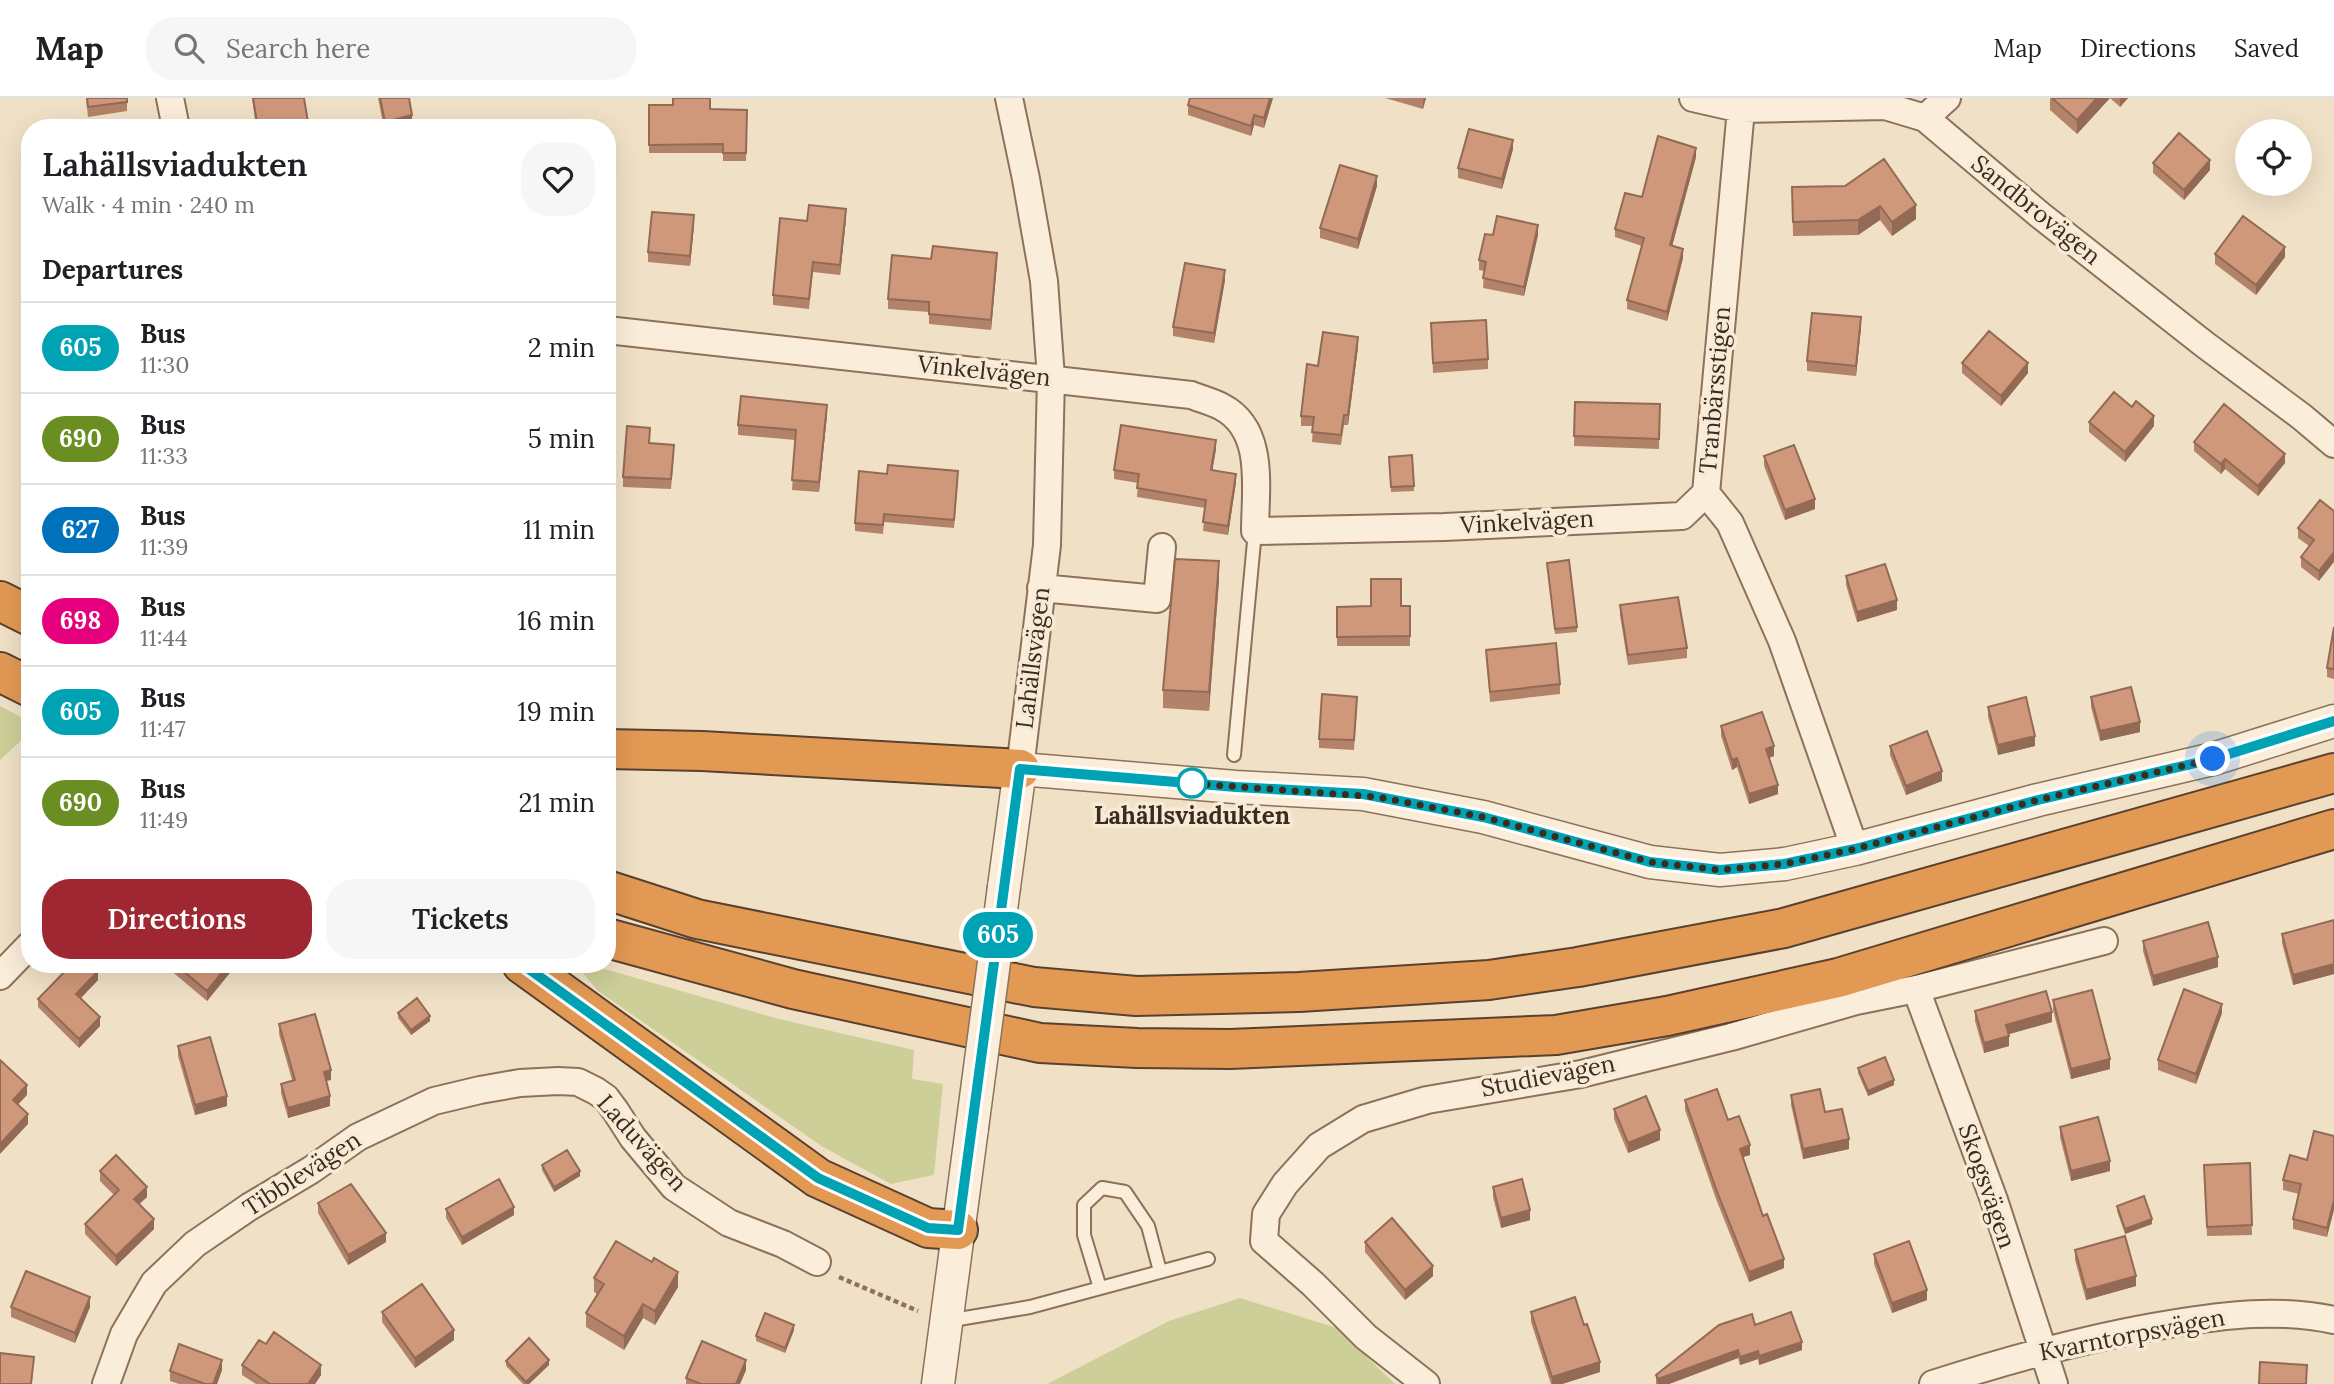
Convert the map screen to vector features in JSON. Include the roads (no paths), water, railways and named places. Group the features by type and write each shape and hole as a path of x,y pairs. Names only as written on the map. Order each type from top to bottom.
{"highway":[{"path":"0,601 21,612"},
{"path":"0,672 21,682"},
{"path":"616,748 1020,769"},
{"path":"616,893 697,919 1034,987 1136,996 1299,992 1489,980 1578,967 1784,928 2334,774"},
{"path":"616,940 793,989 1040,1042 1137,1048 1230,1049 1556,1035 1667,1016 1838,978 2334,829"},
{"path":"534,973 818,1178 928,1228 958,1230"}],"street":[{"path":"170,98 174,119"},
{"name":"Lahällsvägen","path":"938,1384 1047,545 1051,378 1044,281 1027,179 1009,98"},
{"name":"Sandbrovägen","path":"1693,98 1741,109 1885,106 1925,118 2040,215 2334,444"},
{"path":"1925,118 1947,98"},
{"name":"Tranbärsstigen","path":"1741,109 1706,493 1730,523 1782,641 1855,849"},
{"name":"Vinkelvägen","path":"616,331 1051,378 1191,396 1223,407 1246,429 1254,450 1255,531 1444,527 1682,516 1706,493"},
{"path":"1041,588 1157,599 1161,547"},
{"path":"1020,769 1236,787 1363,794 1483,817 1650,862 1720,870 1784,864 1855,849 2038,800 2213,759 2334,721"},
{"name":"Studievägen","path":"1426,1384 1366,1338 1264,1241 1266,1214 1284,1184 1319,1146 1363,1119 1427,1100 1581,1074 1731,1037 1856,1001 1916,989 2104,941"},
{"path":"0,976 21,954"},
{"name":"Skogsvägen","path":"1916,989 1994,1200 2054,1384"},
{"name":"Laduvägen","path":"578,1082 606,1098 633,1138 674,1187 729,1223 783,1244 817,1262"},
{"name":"Tibblevägen","path":"106,1384 124,1334 154,1283 195,1244 358,1137 434,1101 520,1083 578,1082"},
{"name":"Kvarntorpsvägen","path":"1933,1384 2043,1350 2121,1332 2225,1315 2307,1314 2334,1320"}],"lane":[{"name":"Vinkelvägen","path":"1234,755 1255,531"},
{"path":"1100,1288 1084,1235 1084,1205 1102,1188 1125,1192 1148,1226 1160,1271"},
{"path":"944,1322 1030,1307 1208,1259"}],"place":[{"name":"Lahällsviadukten","path":"1192,783"}]}
